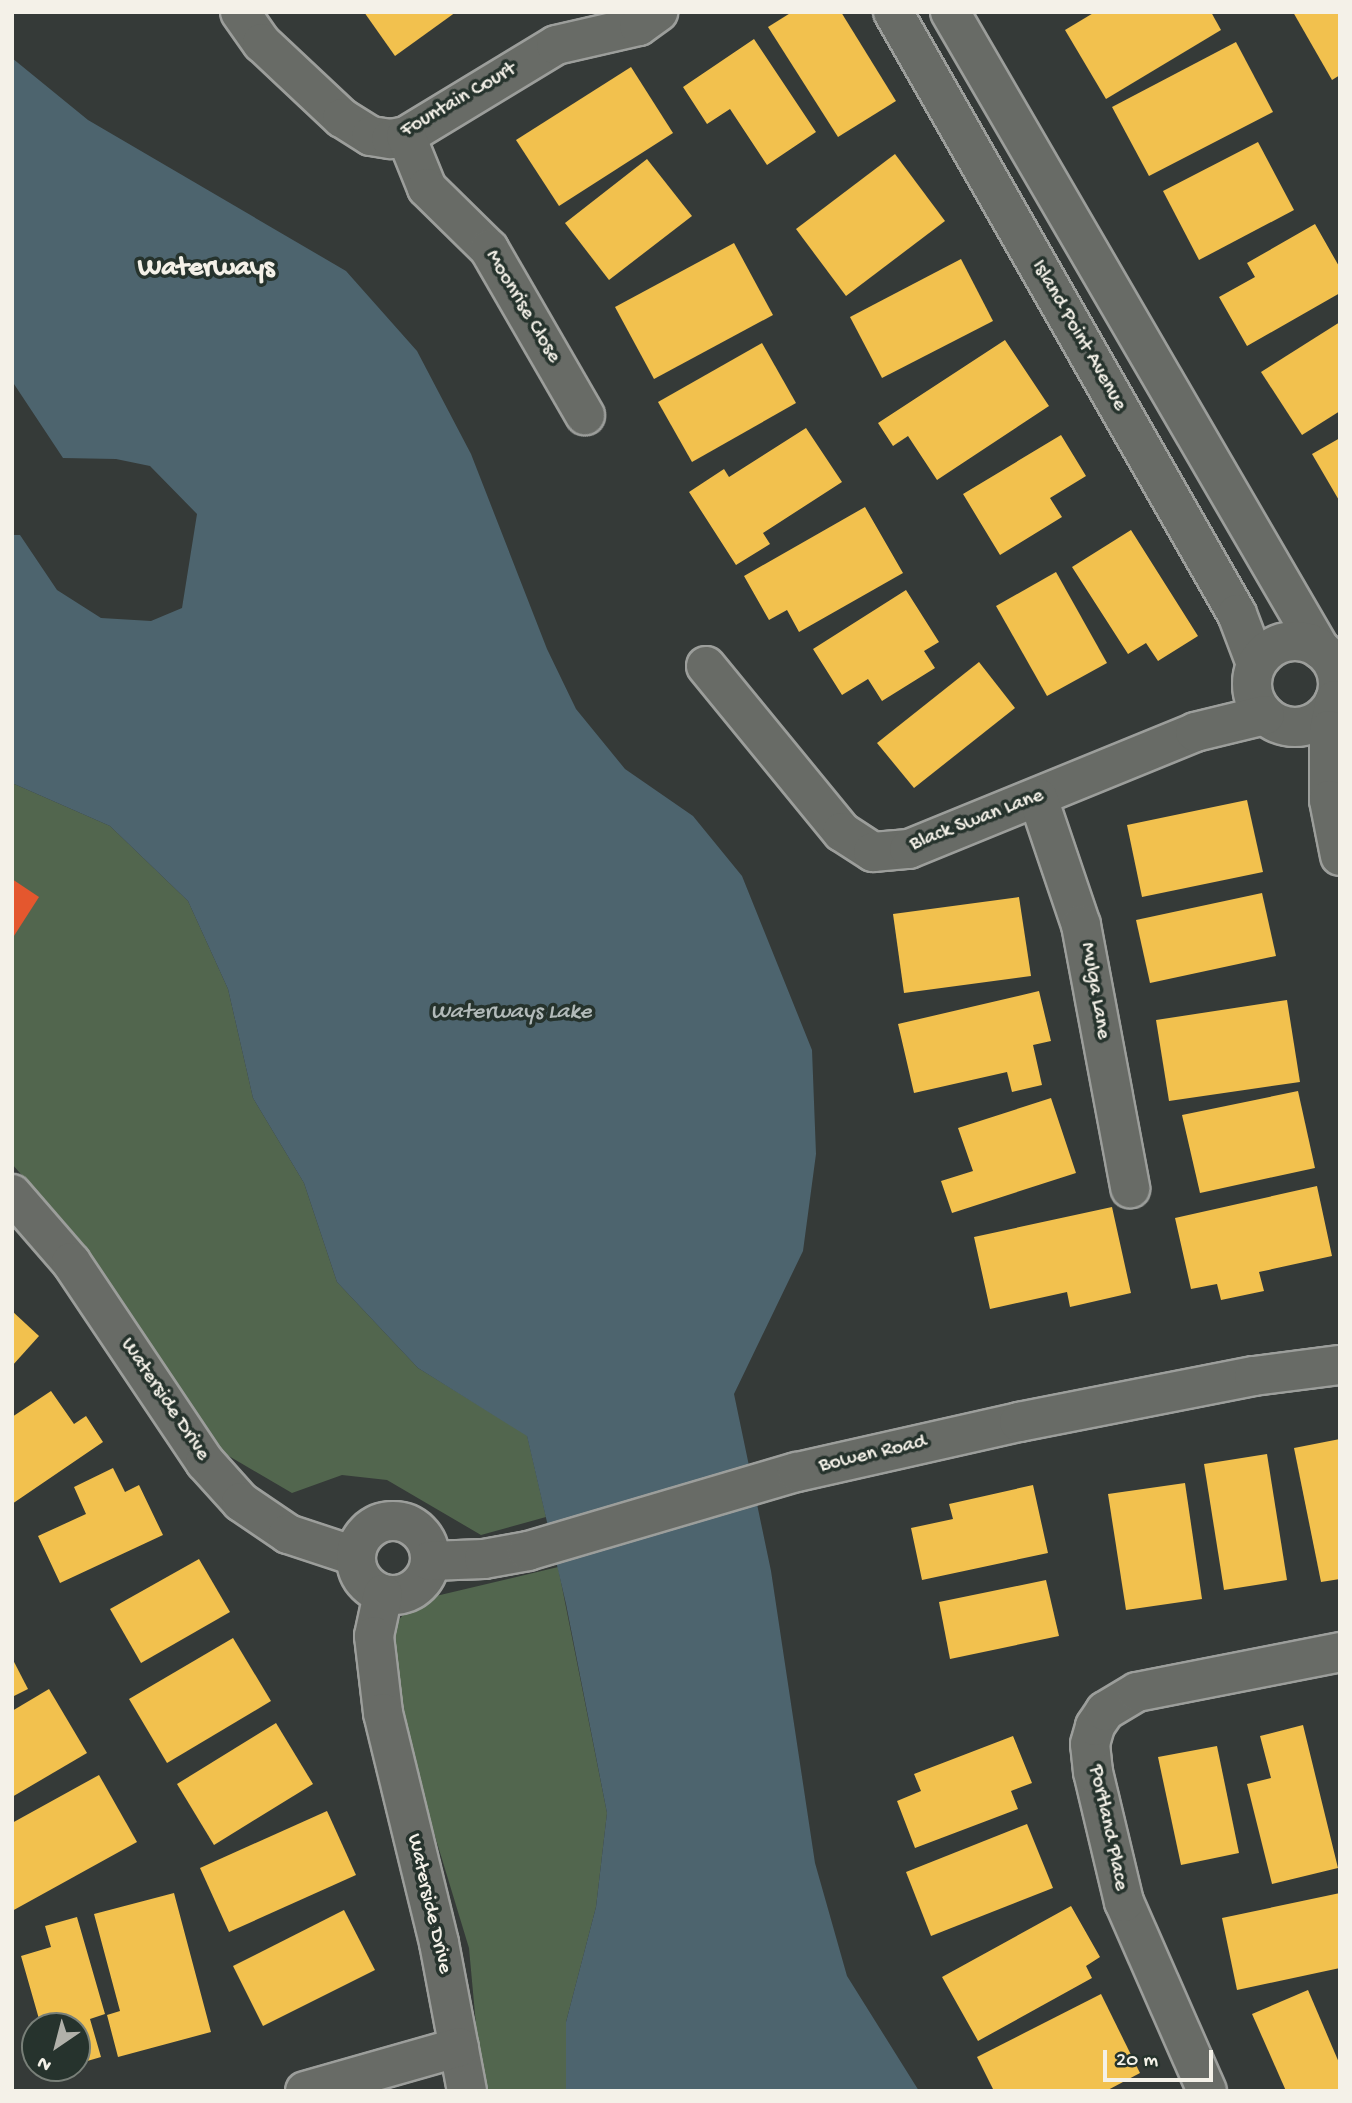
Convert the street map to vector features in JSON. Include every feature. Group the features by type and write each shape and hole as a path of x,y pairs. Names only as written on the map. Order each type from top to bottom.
{"street":[{"name":"Fountain Court","path":"240,12 262,43 342,118 371,136 407,136 556,45 639,26 657,12"},
{"name":"Fountain Court","path":"556,45 578,12"},
{"name":"Island Point Avenue","path":"893,12 1237,614 1263,699 1296,738 1329,800"},
{"path":"950,12 1334,676 1311,724 1263,699"},
{"name":"Moonrise Close","path":"407,136 427,188 489,249 584,415"},
{"path":"1054,295 1099,270"},
{"name":"Black Swan Lane","path":"706,666 842,832 873,852 909,849 1195,732 1263,699 1265,652 1292,641 1334,676"},
{"name":"Island Point Avenue","path":"1334,676 1329,730 1329,800 1340,856"},
{"name":"Mulga Lane","path":"1038,798 1082,925 1130,1188"},
{"name":"Waterside Drive","path":"12,1194 71,1262 205,1462 242,1502 288,1534 355,1556"},
{"name":"Bowen Road","path":"430,1561 484,1559 528,1550 797,1472 1019,1422 1265,1374 1334,1369"},
{"path":"402,1522 423,1536 430,1561 416,1588 405,1594 383,1594 362,1579 355,1556 358,1543 377,1524 402,1522"},
{"name":"Waterside Drive","path":"383,1594 374,1636 383,1713 467,2091"},
{"name":"Portland Place","path":"1207,2091 1124,1902 1093,1772 1090,1744 1095,1726 1112,1706 1137,1692 1340,1652"},
{"path":"305,2091 459,2047"}],"green space":[{"path":"12,783 110,826 188,901 228,989 253,1098 304,1183 337,1282 418,1368 527,1435 546,1517 481,1535 387,1480 342,1475 292,1493 205,1442 88,1250 12,1164"},
{"path":"558,1567 607,1813 596,1907 566,2022 566,2091 482,2091 469,1948 397,1711 391,1629 403,1615 436,1596"}],"water":[{"name":"Waterways Lake","path":"12,58 88,120 346,271 417,351 471,454 547,649 576,709 625,769 693,816 742,876 812,1050 816,1154 803,1251 734,1394 771,1571 815,1863 847,1976 919,2091 566,2091 566,2022 596,1907 607,1813 566,1604 527,1436 418,1368 337,1282 304,1183 253,1098 228,989 188,901 110,826 12,783 12,535 20,535 57,590 101,618 151,621 182,608 197,514 150,466 116,459 63,458 12,381"}],"building: Homes":[{"path":"364,12 456,12 395,56"},
{"path":"792,12 841,12 896,101 838,137 768,27"},
{"path":"1095,12 1211,12 1221,30 1106,99 1065,30"},
{"path":"1293,12 1340,12 1340,75 1332,80"},
{"path":"754,39 816,132 767,165 730,109 707,124 683,87"},
{"path":"1236,42 1273,112 1149,176 1112,107"},
{"path":"631,67 673,133 559,206 516,140"},
{"path":"1258,142 1294,210 1199,260 1163,191"},
{"path":"895,154 945,221 846,296 796,229"},
{"path":"647,159 692,216 609,280 565,223"},
{"path":"1315,224 1340,268 1340,293 1247,346 1219,297 1255,277 1247,263"},
{"path":"734,243 773,315 654,379 615,307"},
{"path":"961,259 993,321 882,378 850,317"},
{"path":"1340,322 1340,411 1302,435 1261,372"},
{"path":"1005,340 1049,406 937,480 908,436 893,446 878,423"},
{"path":"762,343 796,403 692,462 658,402"},
{"path":"806,428 842,482 763,533 770,544 736,565 689,492 724,469 729,477"},
{"path":"1061,435 1086,476 1050,498 1062,517 1000,555 963,494"},
{"path":"1340,438 1340,502 1312,454"},
{"path":"865,507 903,573 799,632 787,610 769,620 744,576"},
{"path":"1131,530 1198,636 1158,661 1146,643 1128,654 1072,567"},
{"path":"1056,572 1107,663 1047,696 996,606"},
{"path":"906,590 939,642 924,651 935,668 882,701 868,679 842,695 813,649"},
{"path":"979,662 1015,708 914,788 877,743"},
{"path":"1247,800 1263,872 1142,897 1127,825"},
{"path":"1262,893 1276,956 1150,983 1136,920"},
{"path":"1019,897 1031,976 904,993 893,914"},
{"path":"1039,991 1051,1041 1033,1045 1042,1085 1012,1092 1007,1072 914,1093 898,1024"},
{"path":"1287,1000 1300,1082 1169,1101 1156,1020"},
{"path":"1298,1091 1315,1168 1200,1193 1182,1115"},
{"path":"1051,1098 1076,1173 952,1213 941,1181 973,1171 958,1128"},
{"path":"1317,1186 1332,1256 1259,1272 1264,1291 1221,1300 1217,1284 1191,1289 1175,1218"},
{"path":"1112,1207 1131,1293 1070,1307 1067,1292 990,1309 974,1237"},
{"path":"12,1311 39,1336 12,1366"},
{"path":"51,1391 74,1424 86,1416 103,1442 12,1504 12,1417"},
{"path":"1340,1439 1340,1579 1321,1582 1294,1448"},
{"path":"1267,1454 1287,1580 1224,1590 1204,1464"},
{"path":"113,1468 125,1492 139,1485 163,1535 60,1583 38,1536 86,1514 74,1487"},
{"path":"1185,1483 1202,1599 1126,1610 1108,1494"},
{"path":"1033,1485 1048,1553 922,1580 911,1528 953,1519 949,1504"},
{"path":"199,1559 230,1612 141,1663 110,1609"},
{"path":"1046,1580 1059,1636 950,1659 939,1602"},
{"path":"233,1638 271,1701 167,1763 129,1699"},
{"path":"12,1658 28,1689 12,1697"},
{"path":"49,1689 87,1753 12,1797 12,1711"},
{"path":"276,1723 313,1784 214,1845 177,1784"},
{"path":"1303,1725 1338,1868 1272,1884 1247,1784 1271,1778 1260,1736"},
{"path":"1013,1736 1032,1783 1011,1791 1018,1809 915,1848 897,1801 921,1791 914,1774"},
{"path":"1217,1746 1239,1853 1181,1865 1158,1757"},
{"path":"99,1775 137,1842 12,1911 12,1823"},
{"path":"327,1811 356,1875 229,1932 200,1868"},
{"path":"1027,1824 1053,1888 931,1936 906,1872"},
{"path":"174,1893 211,2032 118,2057 107,2015 120,2011 94,1914"},
{"path":"1340,1893 1340,1968 1237,1990 1222,1918"},
{"path":"1071,1906 1100,1957 1086,1966 1092,1978 978,2041 942,1977"},
{"path":"344,1910 375,1970 263,2026 233,1966"},
{"path":"77,1917 105,2014 91,2019 91,2012 37,2012 21,1956 51,1947 45,1926"},
{"path":"1308,1990 1340,2065 1340,2091 1286,2091 1252,2014"},
{"path":"1101,1994 1140,2073 1106,2091 994,2091 977,2057"},
{"path":"91,2022 101,2057 91,2060"}],"building: Shops":[{"path":"12,879 39,897 12,939"}],"district":[{"name":"Waterways","path":"206,269"}]}
